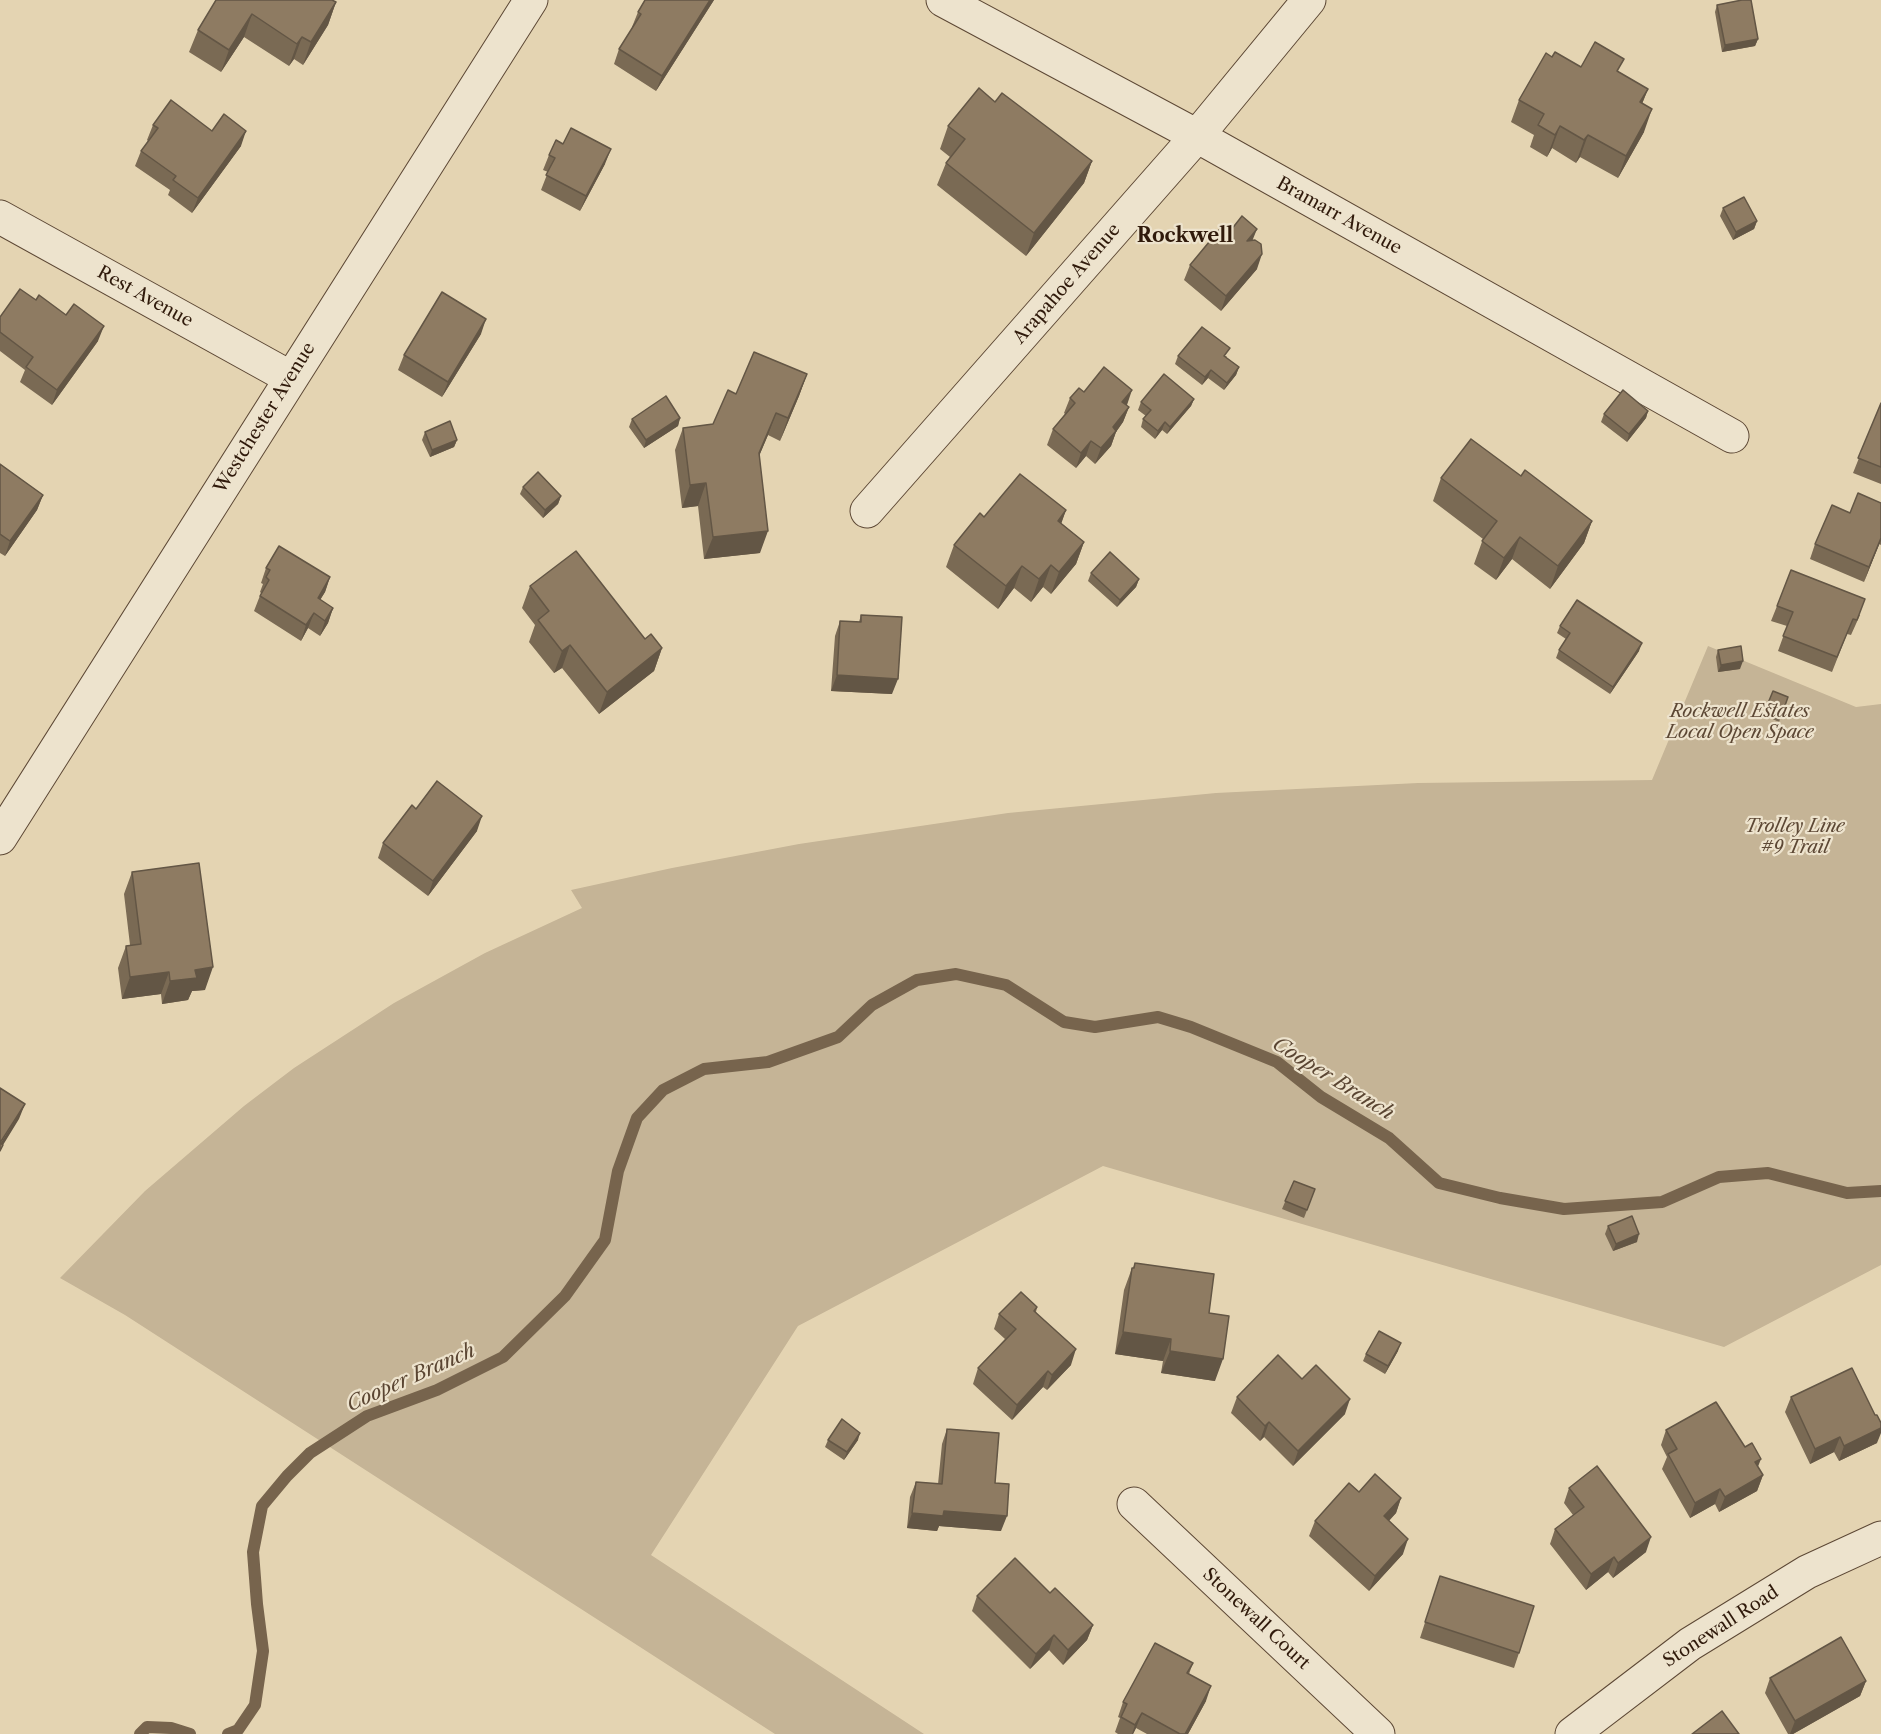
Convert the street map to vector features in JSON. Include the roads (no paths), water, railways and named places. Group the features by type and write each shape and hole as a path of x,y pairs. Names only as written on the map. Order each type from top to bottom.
{"street":[{"name":"Westchester Avenue","path":"0,838 531,0"},
{"name":"Bramarr Avenue","path":"943,0 1197,136 1732,436"},
{"name":"Arapahoe Avenue","path":"867,511 1197,136 1309,0"},
{"name":"Rest Avenue","path":"0,217 291,378"},
{"name":"Stonewall Court","path":"1134,1504 1378,1734"},
{"name":"Stonewall Road","path":"1572,1734 1690,1644 1807,1572 1881,1538"}],"waterway":[{"name":"Cooper Branch","path":"228,1734 238,1730 255,1705 263,1651 253,1552 262,1506 287,1476 310,1453 367,1416 437,1390 503,1357 565,1296 605,1240 618,1171 637,1118 663,1090 704,1069 768,1062 838,1037 872,1005 917,980 956,974 1006,985 1064,1022 1095,1027 1158,1017 1191,1027 1277,1062 1321,1097 1389,1138 1439,1183 1500,1198 1564,1209 1662,1202 1719,1177 1768,1173 1847,1193 1881,1191"},
{"name":"Cooper Branch","path":"140,1734 147,1727 171,1728 190,1734"}],"district":[{"name":"Rockwell","path":"1185,236"}],"park label":[{"name":"Rockwell Estates Local Open Space","path":"1740,722"},
{"name":"Trolley Line #9 Trail","path":"1795,837"}]}
